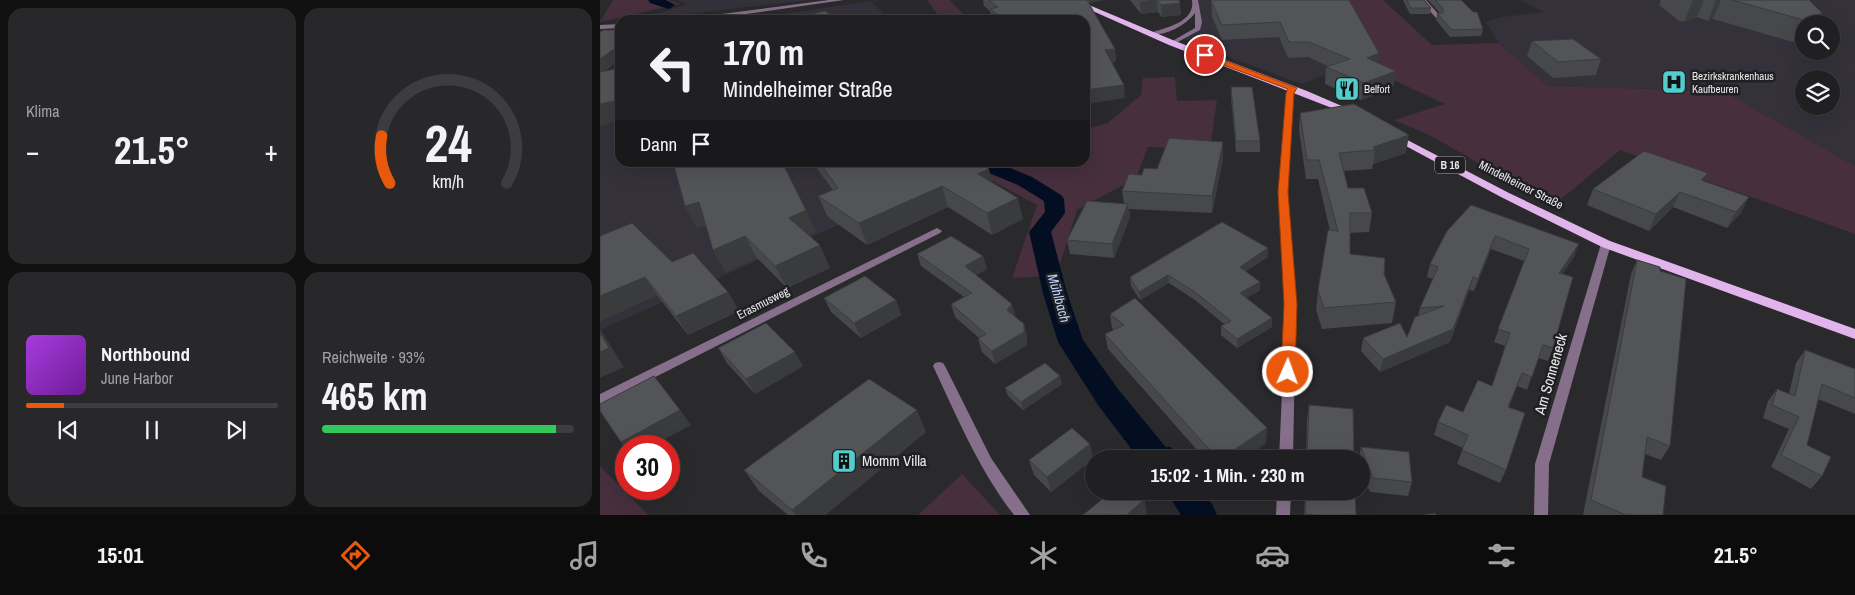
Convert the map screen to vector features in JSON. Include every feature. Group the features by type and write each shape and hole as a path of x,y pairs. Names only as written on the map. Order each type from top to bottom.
{"main road":[{"path":"1071,0 1172,43 1293,88 1365,120"},
{"name":"Mindelheimer Straße","path":"1381,129 1505,195 1606,244 1855,334"}],"street":[{"path":"728,15 841,0"},
{"path":"1423,0 1438,16"},
{"path":"1152,34 1184,23 1190,18 1195,3"},
{"path":"1172,43 1198,28 1199,22 1195,3"},
{"path":"600,27 615,26"},
{"path":"1286,450 1291,304 1283,192 1290,93 1293,88"},
{"name":"Erasmusweg","path":"600,400 937,231"},
{"name":"Am Sonneneck","path":"1541,515 1542,464 1606,244"},
{"path":"939,366 981,456 1009,499 1023,515"},
{"path":"1283,515 1284,500"}],"shaded area":[{"path":"613,0 669,0 680,4 631,15 615,15 615,19 600,22"},
{"path":"677,0 810,0 680,15 652,15 688,4"},
{"path":"927,0 949,0 964,15 938,15"},
{"path":"1198,0 1340,0 1357,63 1301,84 1191,43 1184,38 1200,29"},
{"path":"1340,0 1383,0 1432,45 1499,43 1548,86 1723,91 1855,166 1855,234 1620,150 1553,206 1512,186 1467,156 1429,135 1394,120 1445,104 1357,63"},
{"name":"Bezirkskrankenhaus Kaufbeuren","path":"1520,0 1855,0 1855,166 1723,91 1548,86 1499,43 1486,22 1502,17 1544,12"},
{"path":"870,1 885,15 778,15"},
{"path":"1175,77 1177,101 1217,100 1210,149 1148,147 1136,178 1077,210 1056,276 1012,278 1037,205 966,167 1090,167 1090,128 1108,123 1141,95 1143,78"},
{"path":"615,78 615,167 968,168 600,330 600,83"},
{"path":"600,466 615,481 615,500 633,500 648,515 600,515"},
{"path":"962,474 1000,515 918,515"}],"building":[{"path":"989,0 1087,0 1115,49 1105,50 1124,85 1090,89 1090,15 998,15 990,9 998,7"},
{"path":"1138,0 1157,0 1140,2"},
{"path":"1157,0 1179,0 1180,3 1161,5"},
{"path":"1211,0 1349,0 1379,53 1367,58 1396,71 1364,83 1326,67 1350,59 1309,42 1289,42 1280,22 1222,25"},
{"path":"1407,0 1424,0 1431,8 1411,8"},
{"path":"1435,0 1461,0 1473,12 1477,12 1483,29 1452,30 1437,13 1443,13 1443,8"},
{"path":"1732,0 1809,0 1822,13 1817,15 1795,15 1795,18"},
{"path":"825,11 832,15 808,15"},
{"path":"603,30 615,30 615,48 600,59 600,32"},
{"path":"1573,39 1601,59 1558,62 1532,41"},
{"path":"615,69 615,101 600,104 600,72"},
{"path":"1231,87 1252,87 1260,141 1236,141"},
{"path":"1354,104 1409,135 1373,147 1375,150 1339,153 1348,188 1364,188 1372,213 1350,213 1350,254 1385,258 1384,274 1396,302 1324,308 1318,290 1328,230 1338,231 1319,160 1307,160 1300,113"},
{"path":"1169,138 1223,142 1212,196 1122,191 1129,174 1142,175 1144,168 1157,169"},
{"path":"1644,151 1708,173 1701,180 1749,197 1736,212 1680,192 1656,214 1593,189"},
{"path":"674,167 784,167 806,210 789,218 820,245 775,266 745,236 713,250 699,202 685,206"},
{"path":"823,167 986,167 989,169 978,174 1018,198 987,213 942,186 859,223 818,196 838,188"},
{"path":"1087,201 1128,204 1112,244 1067,240"},
{"path":"1471,205 1579,244 1559,273 1573,277 1553,348 1543,345 1532,377 1522,373 1508,407 1525,413 1506,470 1462,450 1468,435 1438,422 1446,405 1463,412 1478,380 1492,386 1510,333 1498,329 1529,249 1495,236 1478,279 1473,277 1453,329 1383,359 1363,338 1400,323 1407,337 1415,317 1444,306 1420,308 1438,267 1430,264 1447,231"},
{"path":"1222,222 1268,248 1240,267 1260,282 1240,293 1272,318 1237,339 1221,326 1231,321 1195,292 1168,275 1139,292 1130,277"},
{"path":"632,223 672,262 693,253 728,292 676,316 645,277 600,296 600,236"},
{"path":"951,236 983,256 965,266 1012,304 1007,310 1024,324 1024,332 992,351 978,339 986,334 951,304 972,293 917,254"},
{"path":"1637,260 1660,267 1660,271 1686,279 1670,446 1647,437 1642,477 1666,486 1663,515 1626,515 1591,500"},
{"path":"865,276 896,300 854,323 824,298"},
{"path":"1135,298 1267,428 1234,450 1210,450 1105,334 1124,325 1110,314"},
{"path":"766,323 795,352 746,379 718,348"},
{"path":"600,333 609,348 600,352"},
{"path":"1805,350 1855,369 1855,398 1822,384 1807,445 1831,457 1822,476 1781,455 1799,417 1772,405 1777,389 1795,396"},
{"path":"1045,363 1060,376 1021,402 1005,388"},
{"path":"654,376 680,410 634,435 616,435 600,411 600,404"},
{"path":"869,379 917,410 792,510 744,470"},
{"path":"1309,405 1353,409 1354,450 1307,450"},
{"path":"1072,428 1090,444 1047,477 1029,460"},
{"path":"1361,447 1409,452 1412,482 1373,478 1370,470 1370,450 1362,450"},
{"path":"1101,500 1144,500 1127,515 1083,515"},
{"path":"1306,500 1355,500 1356,515 1305,514"}],"waterway":[{"name":"Mühlbach","path":"654,0 669,5"},
{"name":"Mühlbach","path":"991,167 1025,181 1054,199 1055,213 1040,232 1055,293 1071,342 1108,397 1150,450"},
{"name":"Mühlbach","path":"1189,500 1200,515"}],"place":[{"name":"Bezirkskrankenhaus Kaufbeuren","path":"1674,82"},
{"name":"Belfort","path":"1347,89"},
{"name":"Momm Villa","path":"844,461"}],"route":[{"path":"1205,55 1293,88 1290,93 1283,192 1286,259 1291,304 1288,372"}]}
